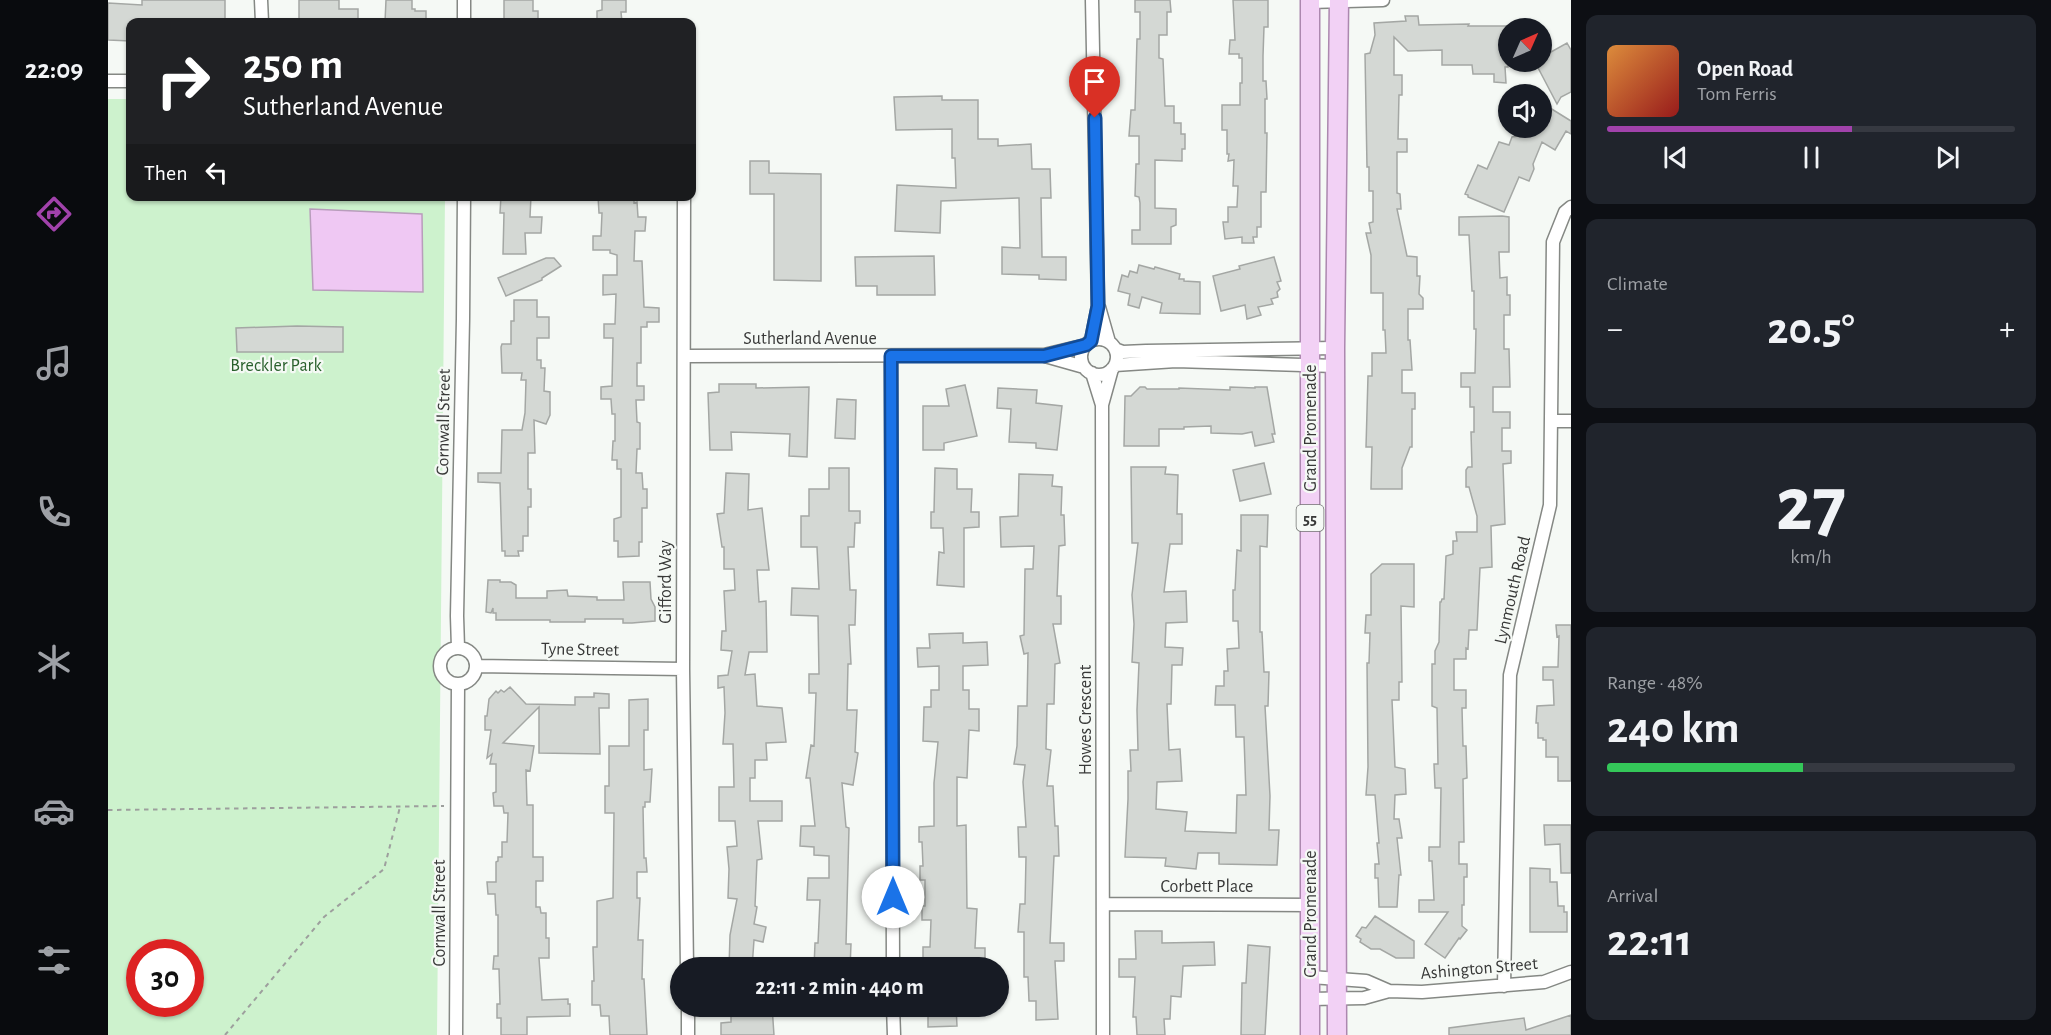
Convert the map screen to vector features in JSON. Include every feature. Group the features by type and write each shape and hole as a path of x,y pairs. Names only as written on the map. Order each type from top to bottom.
{"main road":[{"name":"Grand Promenade","path":"1310,1 1310,1035"},
{"name":"Grand Promenade","path":"1337,1035 1335,357 1339,1"},
{"path":"1310,562 1335,563"}],"street":[{"path":"261,0 262,18"},
{"path":"464,0 464,18"},
{"path":"1092,0 1098,306 1089,343 1082,356 1088,370 1101,375 1113,367 1220,357"},
{"path":"1310,1 1383,0"},
{"path":"108,81 126,81"},
{"name":"Cornwall Street","path":"458,648 464,201"},
{"name":"Gifford Way","path":"684,201 682,669 687,957"},
{"name":"Lynmouth Road","path":"1504,986 1510,675 1550,505 1553,242 1565,212 1571,207"},
{"path":"1098,306 1117,356 1113,367"},
{"path":"1089,343 1098,339 1123,351 1220,357 1335,357"},
{"name":"Sutherland Avenue","path":"685,356 1044,356 1089,343"},
{"path":"891,356 893,957"},
{"name":"Sutherland Avenue","path":"1044,356 1088,370"},
{"path":"1310,357 1335,357"},
{"name":"Howes Crescent","path":"1103,1035 1102,405 1113,367"},
{"name":"Howes Crescent","path":"1088,370 1102,405"},
{"path":"1552,421 1571,421"},
{"path":"458,648 472,655 476,666 471,678 458,684 444,676 441,666 444,656 458,648"},
{"name":"Tyne Street","path":"476,666 682,669"},
{"name":"Cornwall Street","path":"456,1035 458,684"},
{"name":"Corbett Place","path":"1103,904 1311,905"},
{"name":"Ashington Street","path":"1310,999 1364,998 1389,991 1422,992 1544,982 1571,972"},
{"name":"Ashington Street","path":"1311,977 1366,981 1389,991"},
{"path":"688,1017 688,1035"},
{"path":"893,1017 894,1035"}],"path":[{"path":"225,1035 324,917 384,868 400,807"},
{"path":"108,810 458,807"}],"green space":[{"name":"Breckler Park","path":"108,99 126,99 126,201 445,201 437,1035 108,1035"}],"shaded area":[{"path":"310,209 422,214 423,292 313,290"}],"building":[{"path":"142,0 225,0 225,18 126,18 126,41 108,40 108,3 142,5"},
{"path":"299,0 339,0 339,9 358,9 358,18 299,18"},
{"path":"386,0 412,0 412,9 426,11 426,18 385,18"},
{"path":"504,0 533,0 533,11 538,11 538,18 504,18"},
{"path":"602,0 626,0 626,12 621,12 622,18 597,18 597,11 602,10"},
{"path":"1135,0 1170,0 1171,12 1167,12 1167,35 1159,35 1159,58 1163,59 1165,106 1174,106 1174,123 1181,123 1181,134 1185,134 1185,149 1182,149 1182,161 1155,160 1155,208 1176,209 1176,225 1171,227 1171,244 1132,244 1132,230 1140,230 1140,203 1139,197 1135,196 1136,164 1139,164 1139,136 1129,136 1131,110 1135,110 1137,39 1140,39 1140,12 1135,12"},
{"path":"1233,0 1268,0 1268,27 1264,27 1263,56 1263,81 1266,81 1267,99 1265,99 1266,192 1261,192 1261,227 1257,227 1257,237 1253,237 1254,243 1242,243 1242,237 1225,239 1223,222 1228,222 1228,207 1237,207 1238,186 1233,186 1234,160 1228,161 1227,130 1222,130 1222,105 1240,105 1240,83 1242,83 1242,58 1239,58 1239,54 1229,54 1230,40 1235,40"},
{"path":"1405,16 1418,16 1419,25 1498,26 1498,72 1505,72 1506,83 1494,82 1494,74 1473,74 1472,65 1442,65 1442,50 1408,51 1394,37 1394,75 1402,75 1398,139 1407,139 1407,152 1397,152 1397,193 1400,194 1401,209 1397,209 1407,256 1417,257 1417,276 1420,276 1419,294 1423,298 1423,309 1408,309 1408,340 1410,340 1412,370 1402,370 1402,393 1415,393 1415,409 1412,409 1412,447 1410,447 1402,468 1402,489 1371,489 1372,447 1366,447 1368,376 1372,376 1372,353 1386,353 1385,330 1383,330 1383,293 1371,293 1371,255 1366,233 1371,233 1369,223 1373,222 1373,191 1369,191 1369,167 1367,167 1365,54 1370,53 1375,35 1374,23 1406,21"},
{"path":"1567,43 1571,50 1571,92 1561,97 1557,104 1552,94 1552,84 1547,84 1540,72 1552,72 1552,51"},
{"path":"942,96 942,100 978,100 978,139 998,139 998,146 1031,144 1032,169 1050,169 1051,198 1041,198 1042,257 1066,257 1066,280 1039,279 1039,275 1002,274 1002,247 1020,248 1019,198 941,201 940,233 895,231 897,185 956,188 955,158 952,158 952,129 896,130 894,97"},
{"path":"1552,109 1571,121 1571,134 1566,131 1555,150 1542,142 1529,181 1519,177 1504,212 1465,194 1478,165 1487,169 1499,142 1509,145 1512,138 1552,138"},
{"path":"750,161 769,161 769,173 821,174 821,281 774,280 774,194 750,194"},
{"path":"501,201 531,201 530,217 542,217 541,233 525,233 526,254 503,254 504,213 500,213"},
{"path":"598,201 637,202 638,217 646,217 645,231 635,231 634,261 642,261 644,307 659,308 659,322 647,322 647,327 641,327 641,363 637,363 637,386 644,386 644,400 636,400 637,422 640,423 640,449 637,449 636,473 642,473 643,489 647,489 647,508 642,508 642,542 639,542 639,556 618,557 618,541 614,541 614,519 621,517 621,469 617,469 617,460 612,460 615,414 612,414 611,399 601,399 601,387 612,386 613,338 604,338 604,324 615,324 616,294 603,295 603,275 617,275 617,255 610,253 610,250 593,250 593,236 601,236 602,213 599,213"},
{"path":"1459,217 1509,217 1509,252 1499,252 1500,278 1507,277 1507,295 1510,295 1510,315 1504,315 1504,349 1509,349 1510,387 1493,387 1493,412 1510,412 1510,428 1502,428 1502,451 1511,451 1511,463 1503,464 1505,524 1491,526 1492,567 1480,568 1477,630 1469,630 1466,659 1454,659 1454,690 1466,690 1466,708 1462,708 1467,778 1463,779 1464,842 1459,842 1459,864 1467,864 1467,877 1464,877 1462,926 1467,930 1445,958 1425,944 1448,912 1419,912 1419,900 1434,900 1429,847 1440,847 1441,788 1435,788 1434,764 1438,764 1437,708 1432,706 1432,664 1435,664 1435,651 1439,642 1440,602 1444,599 1446,556 1453,554 1453,541 1457,541 1456,532 1477,532 1477,516 1469,487 1466,487 1466,470 1472,467 1471,432 1474,432 1474,407 1470,407 1470,387 1461,387 1461,373 1475,373 1474,291 1472,291 1469,235 1459,235"},
{"path":"934,256 935,295 877,295 877,286 856,286 855,257"},
{"path":"1274,257 1281,281 1277,282 1280,289 1277,292 1278,297 1271,299 1273,304 1258,307 1261,315 1247,319 1245,305 1221,311 1213,276 1240,269 1239,266"},
{"path":"546,258 554,258 561,266 542,280 506,296 498,278"},
{"path":"1139,265 1180,274 1179,279 1184,279 1184,281 1200,282 1200,314 1160,313 1162,303 1142,297 1139,308 1128,305 1130,294 1118,291 1122,275 1128,277 1130,271 1137,273"},
{"path":"514,300 537,300 537,317 549,317 549,338 537,338 537,360 541,360 541,368 545,368 544,391 550,392 550,415 546,424 534,420 535,453 528,453 528,489 531,489 531,507 528,507 528,536 523,536 523,551 518,551 519,556 505,556 505,551 502,551 500,483 478,482 478,473 501,473 502,430 522,430 526,380 521,380 522,373 502,373 501,347 502,344 511,344"},
{"path":"343,327 343,352 237,352 236,328"},
{"path":"719,384 756,384 756,388 809,387 807,457 789,456 790,434 731,432 732,450 710,450 708,393 719,392"},
{"path":"965,385 977,436 944,443 944,450 923,450 923,406 949,406 946,389"},
{"path":"1140,387 1230,390 1230,387 1267,387 1275,434 1272,434 1274,442 1255,446 1252,432 1211,433 1211,426 1159,429 1159,446 1124,446 1125,396 1131,396"},
{"path":"998,388 1037,390 1036,403 1062,406 1057,450 1036,448 1036,443 1009,442 1011,409 997,408"},
{"path":"837,399 856,400 855,439 835,438"},
{"path":"1264,463 1271,494 1240,501 1233,470"},
{"path":"1131,467 1166,467 1165,474 1178,475 1177,514 1182,514 1182,544 1170,544 1164,592 1186,591 1187,622 1166,623 1165,647 1183,648 1182,665 1172,665 1171,704 1167,704 1169,750 1180,749 1182,781 1157,782 1156,809 1187,812 1185,831 1236,833 1237,795 1246,795 1244,737 1236,737 1235,705 1215,705 1216,686 1224,686 1224,671 1228,671 1227,649 1239,648 1238,621 1233,621 1233,590 1235,590 1237,550 1241,551 1241,515 1268,515 1267,547 1260,546 1260,632 1262,632 1264,672 1269,672 1268,706 1265,706 1270,796 1269,830 1279,830 1277,865 1219,864 1219,853 1198,853 1196,869 1165,866 1166,858 1125,857 1128,771 1131,771 1130,750 1138,750 1139,663 1132,662 1134,624 1132,595 1138,543 1132,543"},
{"path":"829,468 849,468 849,511 860,511 860,523 855,523 854,547 848,547 850,590 856,590 855,625 849,625 851,664 848,664 847,710 857,710 855,752 858,753 853,785 842,783 846,827 849,828 846,944 851,944 850,957 814,957 815,943 818,943 820,900 807,900 808,878 829,878 829,856 814,855 814,847 800,846 801,826 815,826 810,778 806,778 811,745 814,746 816,693 809,693 809,674 819,674 818,616 791,615 792,588 819,589 817,547 801,547 801,516 809,516 809,489 829,489"},
{"path":"935,468 957,469 957,489 972,489 971,512 979,512 979,527 964,528 964,587 937,585 939,552 944,553 943,528 931,528 931,512 934,512"},
{"path":"726,473 749,474 748,510 762,508 769,570 757,570 759,602 766,601 767,652 749,652 745,675 755,674 757,706 782,708 786,742 766,743 767,760 755,760 755,778 750,778 750,801 782,801 782,821 758,821 762,859 757,860 755,906 757,907 754,924 766,927 763,942 754,940 753,957 729,957 730,935 737,899 728,898 727,847 737,846 735,821 719,821 719,787 734,787 733,744 723,744 724,687 718,688 718,676 728,675 732,651 721,650 722,631 726,631 724,591 735,590 734,569 724,569 724,547 722,547 717,514 724,513"},
{"path":"1019,474 1053,475 1052,486 1062,487 1061,515 1064,515 1065,545 1059,546 1057,596 1061,596 1061,624 1053,624 1060,663 1055,664 1054,704 1047,704 1046,749 1051,750 1047,786 1053,786 1059,856 1054,856 1050,943 1064,943 1064,961 1055,961 1058,1019 1036,1020 1036,1001 1029,1001 1028,977 1024,977 1024,932 1018,932 1020,904 1025,904 1026,857 1019,857 1018,827 1026,827 1023,782 1025,765 1014,764 1018,706 1027,706 1028,653 1024,654 1020,636 1024,635 1025,569 1033,569 1034,546 1001,547 1000,517 1018,516"},
{"path":"1382,564 1414,564 1414,607 1401,606 1402,682 1399,682 1399,700 1392,700 1395,767 1405,769 1406,794 1395,795 1394,819 1399,819 1402,838 1397,838 1401,875 1399,875 1397,907 1379,907 1378,878 1375,878 1375,864 1379,864 1377,843 1379,843 1375,795 1366,795 1367,663 1369,663 1370,633 1365,633 1366,615 1371,615 1371,574"},
{"path":"488,580 500,580 500,582 511,582 516,585 516,598 547,598 547,591 567,590 568,596 597,597 597,600 624,600 623,582 650,582 655,621 623,623 623,619 585,619 585,622 496,620 493,608 491,613 486,612"},
{"path":"1556,625 1571,625 1571,781 1558,781 1558,757 1546,757 1546,740 1538,738 1538,723 1536,723 1537,706 1554,705 1553,680 1543,680 1543,667 1558,667 1559,636 1557,637"},
{"path":"963,633 963,643 987,642 988,665 963,666 963,690 969,690 969,709 979,709 979,731 969,730 967,778 957,777 957,826 966,825 967,908 977,909 975,948 985,948 985,957 923,957 923,947 930,947 931,920 922,920 922,906 925,906 925,880 920,880 920,866 923,866 919,827 934,826 934,783 938,742 923,741 924,707 931,707 931,690 939,690 939,666 918,667 917,648 930,648 929,634"},
{"path":"510,687 526,704 575,705 575,697 594,697 594,693 609,694 609,708 599,708 600,754 539,753 539,707 503,743 534,746 530,771 526,770 527,805 533,805 533,857 543,857 543,881 536,881 536,907 540,907 541,913 546,913 546,938 549,938 549,958 539,958 542,1000 568,999 568,1004 570,1004 570,1016 527,1017 527,1035 501,1035 501,1018 497,1018 497,1004 500,1004 499,969 493,969 494,956 498,956 498,915 496,915 495,894 488,894 487,882 496,882 496,862 498,857 502,857 502,842 507,842 508,813 504,813 503,806 494,806 496,764 490,764 492,754 487,758 491,730 485,730 485,716 487,716 489,699 496,691 504,692"},
{"path":"648,699 648,730 644,730 644,770 652,769 650,802 645,802 645,807 643,807 644,858 646,858 647,872 637,872 637,898 640,898 638,940 643,940 642,979 644,979 647,1035 610,1035 609,1016 601,1016 600,1005 592,1005 593,947 597,947 597,901 613,898 614,813 605,813 605,786 609,786 609,746 629,746 629,700"},
{"path":"1544,825 1571,825 1571,873 1561,873 1560,844 1545,845"},
{"path":"1530,868 1550,869 1550,882 1557,882 1558,906 1564,906 1564,912 1567,912 1567,932 1530,932"},
{"path":"1375,916 1414,941 1414,958 1396,958 1380,949 1371,949 1360,942 1361,939 1356,936 1362,927 1366,928"},
{"path":"1135,931 1162,931 1162,943 1214,942 1215,965 1183,966 1181,997 1171,996 1170,1019 1164,1019 1165,1035 1137,1035 1136,1017 1133,1017 1135,977 1119,977 1119,959 1136,959"},
{"path":"1248,945 1270,947 1265,1035 1241,1035 1242,983 1246,983"},
{"path":"1571,1015 1571,1035 1449,1035 1449,1028 1524,1018 1526,1030"},
{"path":"731,1017 773,1017 774,1035 721,1035 721,1023 731,1022"},
{"path":"928,1017 957,1017 957,1026 928,1027"}],"route":[{"path":"893,897 891,356 1044,356 1086,345 1091,341 1098,306 1095,118"}]}
